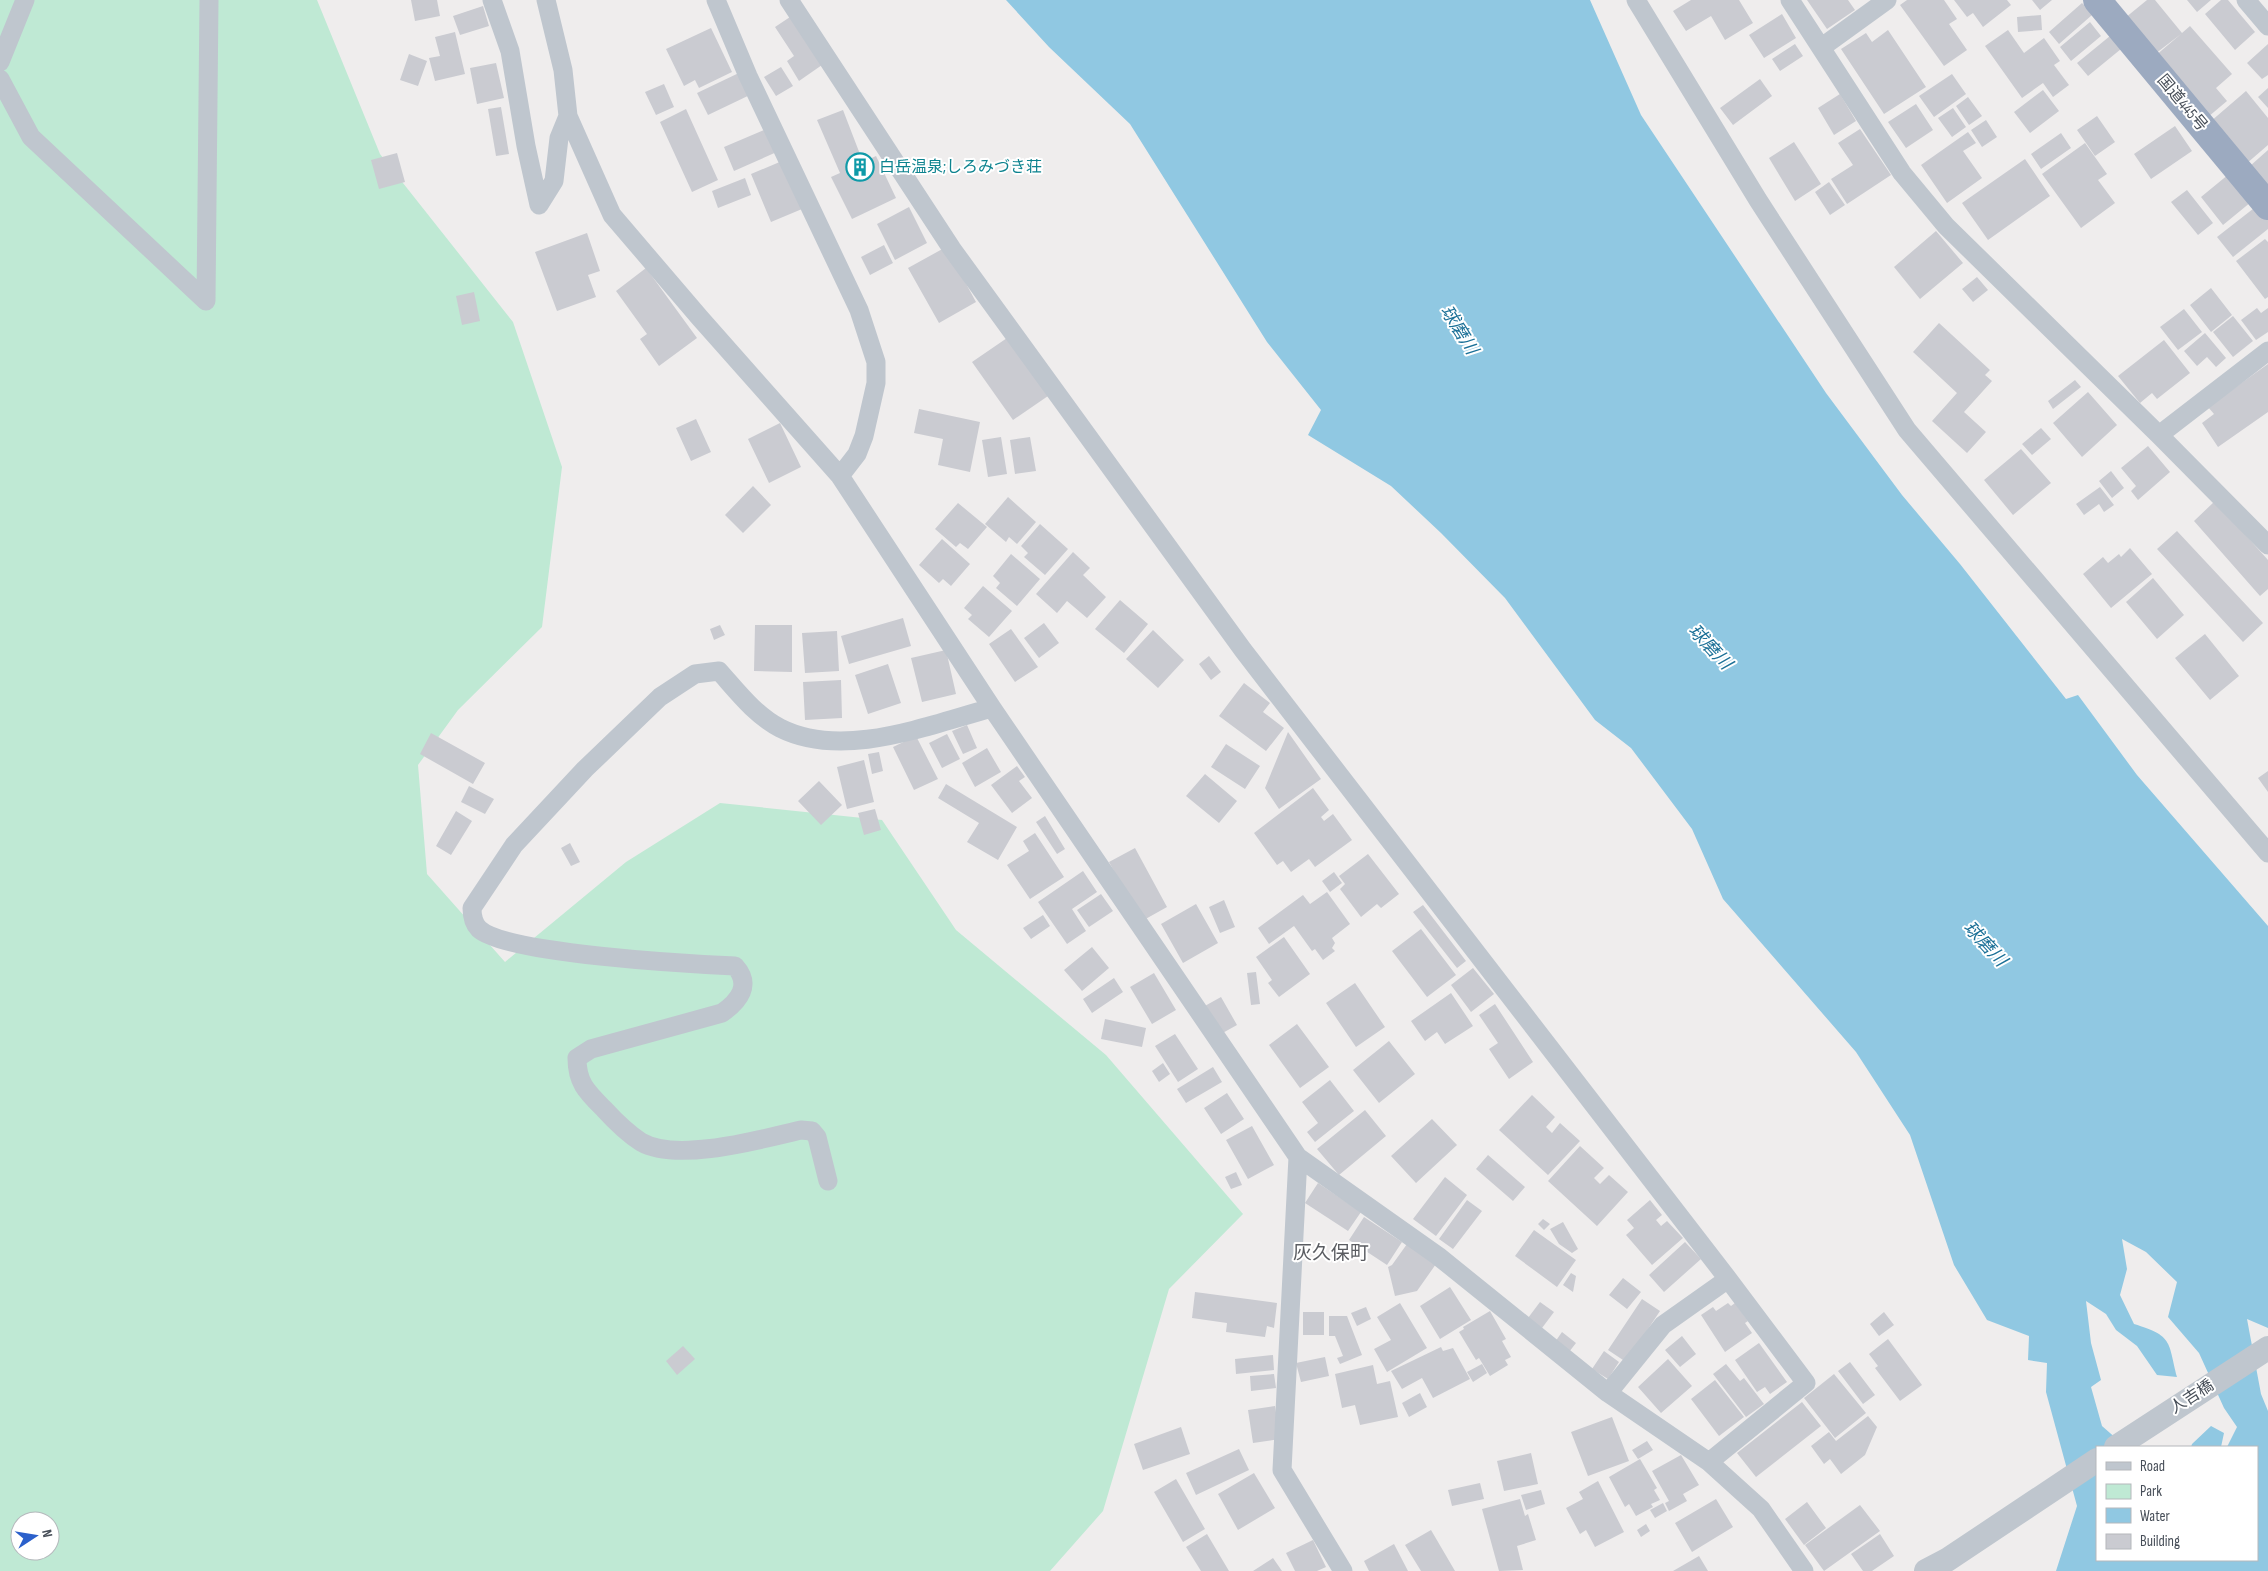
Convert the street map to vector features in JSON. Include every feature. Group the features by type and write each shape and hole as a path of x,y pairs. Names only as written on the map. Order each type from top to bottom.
{"highway":[{"name":"国道445号","path":"2097,0 2268,206"}],"street":[{"path":"0,62 25,0"},
{"path":"0,79 31,137 206,301 209,0"},
{"path":"492,0 510,52 526,146 539,204 554,181 559,138 568,116"},
{"path":"546,0 563,70 568,116 612,215 840,476 992,708 1298,1157 1438,1256 1608,1393 1709,1462 1761,1509 1804,1571"},
{"path":"716,0 748,76 859,310 876,362 876,383 864,436 857,454 840,476"},
{"path":"789,0 952,249 1243,650 1806,1383 1709,1462"},
{"path":"1636,0 1758,200 1906,430 2268,853"},
{"path":"1790,0 1902,173 1946,226 2268,545"},
{"path":"1822,47 1887,0"},
{"path":"2246,0 2268,26"},
{"path":"2159,435 2268,352"},
{"path":"828,1182 817,1137 812,1131 801,1130 732,1146 669,1150 642,1142 618,1125 587,1092 577,1075 577,1058 591,1049 722,1013 737,1002 742,991 741,973 735,966 683,964 529,947 490,935 479,929 472,918 472,908 514,845 585,769 660,698 695,674 719,671 750,706 780,728 819,740 868,740 992,708"},
{"path":"1298,1157 1282,1470 1343,1571"},
{"path":"1608,1393 1663,1325 1728,1279"},
{"name":"人吉橋","path":"2118,1446 2268,1348"},
{"path":"1936,1567 2096,1461"}],"green space":[{"path":"0,0 317,0 380,154 513,322 562,467 542,627 458,710 418,765 427,874 505,962 626,862 720,803 882,820 956,930 1106,1055 1243,1214 1169,1289 1103,1511 1050,1571 0,1571"}],"water":[{"name":"球磨川","path":"1006,0 1590,0 1641,115 1826,393 1902,495 1960,564 2066,699 2078,695 2137,775 2268,926 2268,1328 2247,1319 2261,1394 2268,1411 2268,1571 2056,1571 2077,1506 2046,1392 2047,1363 2028,1360 2029,1336 1987,1320 1954,1265 1910,1135 1856,1052 1723,899 1692,829 1631,748 1595,720 1505,598 1441,533 1391,486 1308,435 1321,410 1267,342 1130,124 1049,47","holes":["2122,1239 2146,1252 2177,1282 2168,1317 2199,1353 2224,1408 2237,1427 2228,1446 2258,1446 2258,1561 2096,1561 2096,1446 2125,1446 2102,1426 2091,1387 2101,1380 2091,1343 2086,1301 2106,1314 2116,1330 2137,1346 2157,1375 2177,1377 2167,1342 2156,1332 2134,1324 2120,1295 2127,1269"]},
{"path":"2211,1426 2224,1433 2221,1446 2191,1446"}],"building":[{"path":"411,0 437,0 440,16 415,21"},
{"path":"1691,0 1739,0 1753,23 1725,40 1711,16 1686,31 1673,11"},
{"path":"1807,0 1848,0 1855,10 1827,29"},
{"path":"1907,0 1944,0 1957,19 1949,24 1967,50 1944,66 1900,5"},
{"path":"1954,0 2007,0 2011,5 1983,27 1973,13 1967,17"},
{"path":"2032,0 2052,0 2040,10"},
{"path":"2147,0 2155,0 2182,33 2190,26 2232,74 2216,88 2227,101 2208,117 2155,56 2181,34 2155,54 2125,18"},
{"path":"2187,0 2211,0 2197,12"},
{"path":"2221,0 2228,0 2255,32 2235,50 2205,14"},
{"path":"2082,3 2092,15 2059,44 2049,32"},
{"path":"483,6 489,26 460,35 453,16"},
{"path":"1782,14 1796,38 1764,58 1749,35"},
{"path":"2041,15 2042,30 2018,32 2017,17"},
{"path":"790,17 822,65 799,81 787,61 794,56 775,27"},
{"path":"2090,22 2101,36 2071,61 2060,47"},
{"path":"711,28 732,72 699,88 695,80 684,86 666,49"},
{"path":"1888,30 1926,87 1884,114 1841,49 1866,33 1872,42"},
{"path":"2008,30 2024,53 2044,38 2060,61 2054,65 2069,85 2053,97 2043,83 2022,98 1985,46"},
{"path":"455,32 465,74 435,81 429,58 440,56 435,37"},
{"path":"2110,36 2121,49 2088,76 2077,63"},
{"path":"1795,44 1803,56 1780,71 1772,59"},
{"path":"2268,44 2268,75 2262,79 2247,63"},
{"path":"409,54 427,61 418,86 400,80"},
{"path":"496,63 504,98 477,104 470,68"},
{"path":"781,67 793,86 776,96 764,77"},
{"path":"743,71 754,93 708,115 697,93"},
{"path":"1952,74 1966,94 1934,117 1919,96"},
{"path":"1760,79 1772,96 1733,125 1720,108"},
{"path":"664,84 674,107 656,115 645,92"},
{"path":"2268,88 2268,108 2258,97"},
{"path":"2043,90 2059,111 2030,133 2014,112"},
{"path":"2246,91 2268,118 2268,145 2246,164 2210,122"},
{"path":"1840,94 1856,121 1834,135 1818,108"},
{"path":"1968,97 1982,116 1969,125 1956,106"},
{"path":"1916,104 1933,130 1906,148 1888,122"},
{"path":"501,107 509,154 496,156 488,109"},
{"path":"1953,108 1966,127 1952,137 1938,118"},
{"path":"686,109 718,180 692,192 660,122"},
{"name":"白岳温泉;しろみづき荘","path":"843,110 863,162 876,156 896,198 852,219 831,177 840,173 817,120"},
{"path":"2097,116 2115,142 2095,156 2077,130"},
{"path":"1986,120 1997,137 1982,147 1971,130"},
{"path":"2175,126 2192,151 2151,179 2134,154"},
{"path":"769,128 779,151 734,171 724,147"},
{"path":"1860,129 1891,175 1847,204 1831,179 1853,165 1838,143"},
{"path":"1968,132 1976,143 1963,151 1982,178 1947,203 1921,165"},
{"path":"2061,133 2071,148 2041,169 2031,154"},
{"path":"1794,142 1821,184 1795,201 1769,158"},
{"path":"2085,143 2107,174 2098,180 2115,203 2081,228 2042,174"},
{"path":"2268,150 2268,187 2250,166"},
{"path":"397,153 405,182 379,189 371,160"},
{"path":"2025,159 2050,196 1988,240 1962,203"},
{"path":"782,161 802,209 771,222 751,174"},
{"path":"2229,174 2251,202 2223,225 2201,197"},
{"path":"745,178 751,195 718,208 712,191"},
{"path":"1829,182 1845,205 1830,215 1815,192"},
{"path":"2187,190 2213,223 2198,235 2171,202"},
{"path":"2258,205 2268,218 2268,229 2233,257 2217,237"},
{"path":"909,207 927,243 895,260 877,224"},
{"path":"1936,231 1963,263 1920,299 1894,267"},
{"path":"587,233 600,271 588,275 596,297 557,311 535,252"},
{"path":"2265,239 2268,242 2268,297 2265,299 2236,261"},
{"path":"884,245 893,263 870,275 861,257"},
{"path":"946,247 976,302 939,323 908,268"},
{"path":"646,268 697,338 659,366 640,339 647,334 616,291"},
{"path":"1977,277 1988,290 1973,302 1962,289"},
{"path":"2211,288 2232,315 2211,332 2190,305"},
{"path":"474,292 480,321 462,325 456,296"},
{"path":"2257,308 2261,313 2268,308 2268,332 2256,340 2241,320"},
{"path":"2184,309 2202,332 2178,350 2160,327"},
{"path":"2233,316 2253,341 2233,357 2213,332"},
{"path":"1939,323 1990,370 1985,375 1992,381 1964,412 1986,432 1967,453 1932,421 1957,393 1913,352"},
{"path":"2205,333 2226,358 2216,367 2207,357 2197,366 2184,351"},
{"path":"1007,338 1048,396 1013,420 972,362"},
{"path":"2164,340 2190,373 2157,399 2152,393 2140,403 2118,376"},
{"path":"2268,364 2268,412 2218,447 2202,423 2214,414 2208,407"},
{"path":"2075,380 2081,387 2053,409 2048,401"},
{"path":"2088,392 2117,425 2082,457 2053,423"},
{"path":"919,409 980,422 970,472 938,465 943,439 914,433"},
{"path":"696,419 711,452 691,461 676,428"},
{"path":"780,423 801,467 769,483 748,439"},
{"path":"2041,428 2051,439 2032,455 2022,444"},
{"path":"1001,437 1007,474 988,477 982,440"},
{"path":"1030,437 1036,471 1015,474 1010,440"},
{"path":"2148,446 2170,472 2138,500 2131,491 2136,486 2121,468"},
{"path":"2021,449 2051,483 2013,515 1984,480"},
{"path":"2111,471 2124,488 2112,498 2099,481"},
{"path":"753,486 771,505 743,533 725,515"},
{"path":"2100,487 2114,505 2104,512 2099,504 2084,515 2076,504"},
{"path":"1008,497 1036,522 1017,544 1009,537 1006,542 985,524"},
{"path":"2215,501 2268,560 2268,589 2260,596 2194,521"},
{"path":"958,503 987,527 968,549 960,543 956,547 935,529"},
{"path":"1040,524 1068,549 1045,575 1024,557 1028,553 1021,546"},
{"path":"2177,531 2263,623 2243,642 2157,549"},
{"path":"942,539 970,564 951,586 943,579 939,583 919,565"},
{"path":"2130,548 2152,574 2111,608 2083,574 2103,557 2108,563 2119,554 2121,557"},
{"path":"1073,552 1090,568 1083,575 1106,597 1087,618 1067,601 1057,613 1036,594"},
{"path":"1011,554 1040,579 1017,606 996,588 1000,583 993,576"},
{"path":"2153,578 2184,615 2157,639 2126,602"},
{"path":"983,586 1012,611 989,637 968,619 972,615 964,608"},
{"path":"1120,600 1148,624 1124,653 1095,629"},
{"path":"903,618 911,646 849,664 841,636"},
{"path":"1044,623 1059,643 1039,658 1024,638"},
{"path":"720,625 725,635 714,640 710,629"},
{"path":"755,625 792,625 792,672 754,671"},
{"path":"1011,629 1038,667 1015,682 989,644"},
{"path":"1153,630 1184,660 1158,688 1126,659"},
{"path":"837,631 839,671 805,673 802,633"},
{"path":"2205,634 2239,676 2210,700 2175,658"},
{"path":"946,650 956,694 922,702 911,658"},
{"path":"1209,656 1221,672 1211,680 1199,664"},
{"path":"888,664 901,703 868,714 855,675"},
{"path":"841,680 842,718 805,720 803,682"},
{"path":"1244,683 1270,703 1263,712 1284,728 1266,751 1219,716"},
{"path":"967,725 977,748 963,754 952,731"},
{"path":"1288,732 1321,779 1279,809 1265,788"},
{"path":"431,733 485,763 473,784 420,754"},
{"path":"947,734 960,759 942,768 929,743"},
{"path":"916,736 938,779 914,790 893,747"},
{"path":"1226,744 1260,766 1245,789 1211,767"},
{"path":"987,748 1001,772 975,787 962,763"},
{"path":"879,752 883,771 872,774 868,754"},
{"path":"864,760 874,802 847,809 837,767"},
{"path":"1017,766 1025,777 1019,781 1032,798 1012,813 991,785"},
{"path":"2268,771 2268,792 2258,778"},
{"path":"1205,774 1237,801 1219,823 1186,796"},
{"path":"819,781 842,805 821,825 798,801"},
{"path":"946,784 1017,827 998,860 967,842 979,823 938,798"},
{"path":"469,786 494,799 485,814 461,802"},
{"path":"1313,788 1329,810 1321,817 1324,821 1333,814 1352,840 1315,867 1309,859 1291,872 1283,861 1277,865 1254,833"},
{"path":"875,809 881,830 864,835 858,813"},
{"path":"456,811 472,821 451,855 436,846"},
{"path":"1045,816 1065,849 1057,854 1036,822"},
{"path":"1035,833 1064,877 1030,899 1007,865 1029,851 1023,841"},
{"path":"570,843 580,862 571,866 561,848"},
{"path":"1135,848 1167,907 1142,921 1109,862"},
{"path":"1368,854 1399,894 1381,908 1377,904 1361,917 1340,889 1345,884 1339,876"},
{"path":"1083,871 1097,892 1072,909 1086,931 1067,944 1038,902"},
{"path":"1334,872 1342,883 1330,892 1322,881"},
{"path":"1327,892 1350,924 1332,938 1335,943 1332,948 1335,951 1323,960 1315,949 1312,951 1294,926 1269,944 1258,928 1303,895 1310,904"},
{"path":"1101,894 1113,911 1089,927 1077,910"},
{"path":"1224,900 1235,927 1220,933 1209,907"},
{"path":"1196,904 1218,943 1183,963 1161,924"},
{"path":"1423,905 1466,961 1457,968 1413,912"},
{"path":"1043,915 1050,926 1031,939 1023,928"},
{"path":"1421,929 1456,975 1427,997 1392,951"},
{"path":"1284,937 1310,974 1279,997 1268,983 1272,980 1256,957"},
{"path":"1092,947 1109,968 1082,991 1064,970"},
{"path":"1473,968 1494,994 1471,1012 1451,985"},
{"path":"1256,972 1260,1004 1251,1005 1247,973"},
{"path":"1154,973 1176,1010 1152,1024 1130,987"},
{"path":"1114,978 1123,992 1092,1013 1083,999"},
{"path":"1355,983 1385,1027 1356,1047 1326,1003"},
{"path":"1451,993 1473,1026 1445,1044 1437,1032 1425,1041 1411,1021"},
{"path":"1221,997 1237,1025 1219,1035 1203,1007"},
{"path":"1495,1004 1533,1062 1509,1079 1489,1049 1498,1043 1479,1015"},
{"path":"1105,1019 1146,1028 1142,1047 1101,1039"},
{"path":"1297,1024 1329,1067 1300,1088 1269,1045"},
{"path":"1175,1034 1198,1069 1178,1082 1155,1046"},
{"path":"1389,1041 1415,1074 1379,1103 1353,1070"},
{"path":"1163,1063 1170,1074 1159,1082 1152,1071"},
{"path":"1213,1067 1222,1082 1186,1103 1177,1089"},
{"path":"1330,1080 1354,1111 1315,1142 1307,1132 1318,1123 1302,1102"},
{"path":"1227,1093 1244,1119 1221,1134 1204,1108"},
{"path":"1532,1095 1555,1117 1546,1127 1552,1133 1560,1123 1580,1141 1548,1175 1499,1130"},
{"path":"1365,1110 1386,1136 1339,1175 1317,1149"},
{"path":"1432,1119 1457,1145 1416,1183 1391,1156"},
{"path":"1252,1126 1274,1165 1248,1179 1226,1140"},
{"path":"1580,1146 1604,1168 1594,1178 1600,1184 1609,1175 1628,1192 1597,1226 1548,1181"},
{"path":"1488,1155 1525,1187 1513,1201 1476,1169"},
{"path":"1236,1172 1242,1185 1231,1189 1225,1177"},
{"path":"1445,1177 1467,1195 1436,1236 1413,1219"},
{"path":"1318,1183 1361,1212 1348,1231 1305,1203"},
{"path":"1467,1200 1482,1211 1453,1249 1439,1239"},
{"path":"1650,1200 1662,1215 1656,1220 1661,1226 1667,1221 1683,1238 1652,1265 1626,1235 1634,1228 1627,1220"},
{"path":"1364,1217 1402,1242 1387,1265 1349,1240"},
{"path":"1543,1219 1550,1224 1544,1230 1538,1224"},
{"path":"1563,1222 1578,1249 1572,1253 1559,1244 1550,1229"},
{"path":"1534,1230 1576,1260 1557,1287 1515,1256"},
{"path":"1685,1242 1701,1259 1664,1292 1649,1275"},
{"path":"1407,1244 1436,1264 1417,1291 1395,1296 1388,1267 1392,1265"},
{"path":"1571,1273 1576,1276 1573,1292 1563,1285"},
{"path":"1623,1278 1641,1292 1627,1309 1609,1295"},
{"path":"1450,1287 1471,1320 1440,1339 1420,1306"},
{"path":"1195,1292 1277,1303 1274,1328 1267,1326 1265,1337 1226,1332 1227,1323 1192,1318"},
{"path":"1642,1299 1660,1311 1626,1362 1608,1350"},
{"path":"1540,1302 1554,1312 1542,1328 1528,1318"},
{"path":"1400,1303 1427,1348 1387,1372 1374,1349 1391,1340 1377,1317"},
{"path":"1728,1303 1731,1306 1735,1303 1748,1321 1745,1323 1752,1333 1725,1352 1701,1315 1713,1307 1716,1311"},
{"path":"1366,1307 1371,1319 1357,1326 1351,1313"},
{"path":"1490,1311 1506,1339 1502,1341 1511,1357 1505,1360 1508,1365 1490,1376 1479,1358 1476,1360 1459,1332 1464,1329 1463,1327"},
{"path":"1303,1312 1324,1312 1324,1335 1303,1335"},
{"path":"1884,1312 1894,1325 1879,1336 1870,1324"},
{"path":"1329,1316 1347,1316 1362,1355 1340,1364 1337,1358 1343,1356 1335,1336 1329,1336"},
{"path":"1562,1332 1576,1343 1569,1352 1555,1342"},
{"path":"1682,1336 1696,1354 1680,1367 1665,1350"},
{"path":"1888,1339 1922,1385 1900,1401 1875,1368 1878,1366 1869,1354"},
{"path":"1759,1343 1787,1382 1770,1394 1765,1387 1757,1392 1735,1360"},
{"path":"683,1346 695,1359 677,1375 666,1361"},
{"path":"1441,1347 1443,1351 1453,1348 1470,1379 1433,1398 1422,1378 1402,1389 1391,1371"},
{"path":"1604,1351 1619,1362 1608,1379 1592,1369"},
{"path":"1273,1355 1274,1370 1236,1374 1235,1359"},
{"path":"1325,1357 1329,1376 1301,1382 1296,1363"},
{"path":"1668,1359 1692,1386 1661,1413 1638,1387"},
{"path":"1850,1362 1875,1395 1863,1404 1838,1371"},
{"path":"1482,1364 1487,1373 1473,1382 1467,1372"},
{"path":"1726,1364 1740,1381 1744,1378 1764,1404 1746,1417 1713,1374"},
{"path":"1373,1365 1377,1384 1390,1381 1398,1417 1360,1425 1355,1405 1342,1408 1335,1374"},
{"path":"1274,1374 1276,1388 1251,1391 1250,1376"},
{"path":"1834,1374 1866,1413 1835,1438 1804,1398"},
{"path":"1715,1380 1744,1417 1719,1436 1691,1399"},
{"path":"1420,1393 1427,1407 1409,1417 1402,1403"},
{"path":"1802,1402 1821,1426 1756,1477 1737,1453"},
{"path":"1275,1406 1280,1439 1253,1443 1248,1410"},
{"path":"1868,1416 1877,1427 1865,1455 1841,1474 1830,1459 1824,1464 1811,1446 1829,1432 1836,1441"},
{"path":"1612,1417 1629,1461 1588,1476 1571,1432"},
{"path":"1181,1427 1190,1454 1143,1470 1134,1444"},
{"path":"1647,1441 1653,1450 1638,1459 1632,1450"},
{"path":"1239,1449 1249,1470 1196,1495 1186,1473"},
{"path":"1531,1453 1538,1484 1504,1491 1497,1461"},
{"path":"1681,1455 1699,1485 1683,1494 1687,1501 1669,1511 1665,1503 1669,1501 1652,1471"},
{"path":"1640,1459 1657,1488 1654,1490 1660,1500 1651,1504 1653,1507 1636,1516 1629,1504 1625,1507 1609,1477"},
{"path":"1254,1473 1275,1508 1238,1530 1218,1494"},
{"path":"1176,1479 1205,1529 1183,1542 1154,1492"},
{"path":"1598,1481 1624,1532 1595,1547 1586,1530 1580,1534 1566,1508 1583,1499 1579,1492"},
{"path":"1480,1483 1484,1499 1452,1506 1448,1490"},
{"path":"1541,1490 1545,1504 1526,1510 1521,1495"},
{"path":"1520,1499 1525,1516 1528,1514 1536,1540 1517,1546 1523,1570 1499,1571 1482,1509"},
{"path":"1716,1499 1733,1527 1692,1552 1675,1523"},
{"path":"1807,1502 1826,1528 1804,1545 1785,1519"},
{"path":"1663,1503 1667,1511 1655,1518 1650,1510"},
{"path":"1860,1505 1880,1531 1824,1571 1805,1545"},
{"path":"1646,1524 1650,1531 1641,1537 1637,1530"},
{"path":"1431,1530 1455,1571 1421,1571 1405,1545"},
{"path":"1207,1534 1229,1571 1201,1571 1186,1547"},
{"path":"1880,1534 1894,1556 1872,1571 1863,1571 1851,1554"},
{"path":"1313,1540 1326,1567 1317,1571 1295,1571 1286,1553"},
{"path":"1394,1544 1408,1571 1369,1571 1364,1561"},
{"path":"1699,1556 1708,1571 1673,1571"},
{"path":"1273,1558 1282,1571 1253,1571"}],"place":[{"name":"白岳温泉;しろみづき荘","path":"860,167"}],"district":[{"name":"灰久保町","path":"1331,1253"}]}
